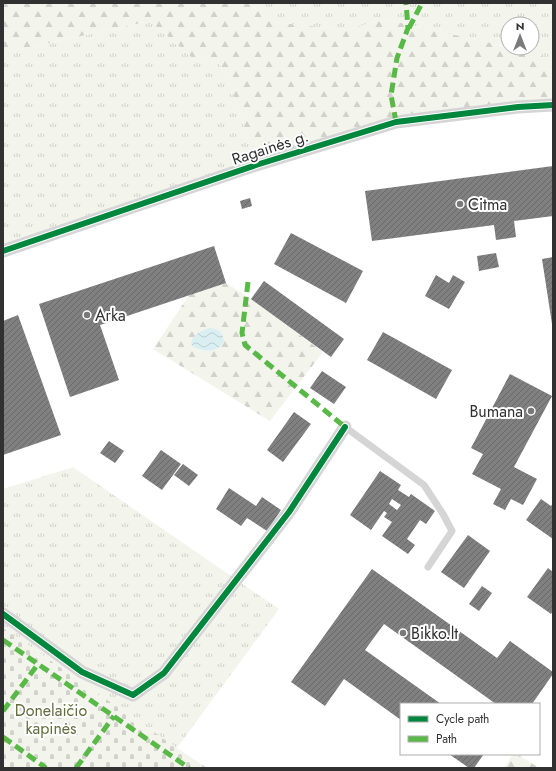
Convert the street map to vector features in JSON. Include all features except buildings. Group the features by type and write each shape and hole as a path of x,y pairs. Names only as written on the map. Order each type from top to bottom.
{"street":[{"name":"Ragainės g.","path":"3,251 256,165 396,122 518,107 553,105"},
{"path":"3,614 82,672 133,695 164,673 289,512 345,427"}],"lane":[{"path":"345,427 424,485 443,514 452,531 428,566"}],"green space":[{"path":"3,3 249,3 271,22 348,30 383,19 500,45 500,56 540,56 553,59 553,105 396,122 256,165 236,102 218,60 197,62 150,21 3,53"},
{"path":"249,3 553,3 553,59 540,56 540,16 500,16 500,45 383,19 348,30 271,22"},
{"path":"150,21 197,62 218,60 236,102 256,165 3,251 3,53"},
{"path":"226,283 251,299 323,352 270,421 153,349 189,295"},
{"path":"73,467 279,609 177,748 3,628 3,489"},
{"name":"Donelaičio kapinės","path":"3,628 177,748 207,768 3,768"},
{"path":"512,755 519,755 539,768 504,768"}],"water":[{"path":"209,328 215,329 221,333 224,341 221,345 210,351 201,350 192,346 192,339 199,332"}],"marked path":[{"path":"396,122 391,95 397,58 408,28 406,3"},
{"path":"409,28 422,3"},
{"path":"248,282 242,333 245,345 345,427"},
{"path":"3,640 189,768"},
{"path":"3,711 38,664"},
{"path":"76,768 114,716"},
{"path":"3,737 46,768"}],"cycle path":[{"path":"3,251 256,165 396,122 518,107 553,105"},
{"path":"3,614 82,672 133,695 164,673 289,512 345,427"}],"place":[{"name":"Citma","path":"460,204"},
{"name":"Arka","path":"87,315"},
{"name":"Bumana","path":"531,411"},
{"name":"Bikko.lt","path":"403,633"}]}
